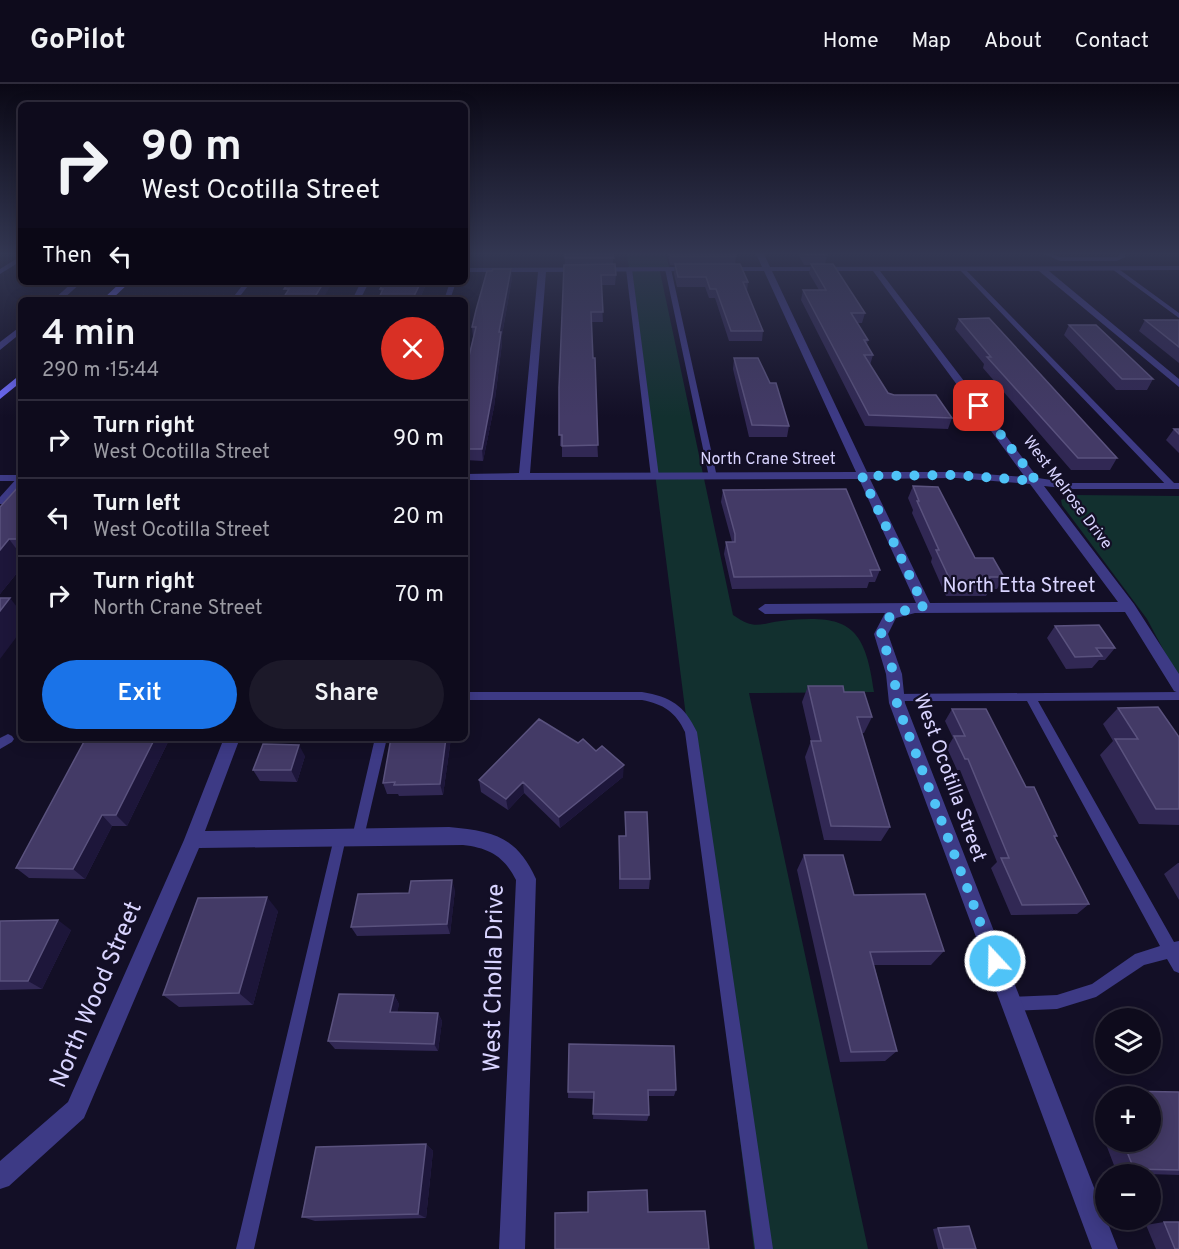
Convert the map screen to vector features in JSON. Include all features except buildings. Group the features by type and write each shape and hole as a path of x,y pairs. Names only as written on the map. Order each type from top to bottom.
{"main road":[{"path":"0,396 18,380"}],"street":[{"path":"524,477 539,308"},
{"path":"784,308 924,606"},
{"name":"West Melrose Drive","path":"905,308 1129,607 1179,687"},
{"path":"1089,308 1179,384"},
{"path":"0,347 18,332"},
{"name":"North Crane Street","path":"468,477 956,475 1071,486 1176,486"},
{"path":"0,478 18,478"},
{"name":"North Etta Street","path":"765,609 924,606 1129,607"},
{"name":"West Ocotilla Street","path":"924,606 891,614 881,634 894,674 896,697 1105,1249"},
{"name":"North Wood Street","path":"0,1177 76,1110 193,840 231,741"},
{"name":"West Cholla Drive","path":"193,840 449,835 478,838 498,844 516,858 526,879 512,1249"}],"lane":[{"path":"634,308 656,477"},
{"path":"677,308 713,477"},
{"path":"1001,308 1176,486"},
{"path":"0,502 18,481"},
{"path":"468,696 642,696 661,699 685,717 691,732 764,1249"},
{"path":"1030,696 1175,949 1179,966"},
{"path":"896,697 1179,696"},
{"path":"245,1249 349,837 380,741"},
{"path":"1011,1004 1057,1002 1096,990 1140,958 1175,949"}],"green space":[{"path":"634,308 668,308 733,615 747,623 757,625 804,619 837,622 849,628 865,651 874,692 749,693 868,1249 754,1249"},
{"path":"1074,495 1179,496 1179,679 1147,619 1062,505 1061,500"}],"route":[{"path":"979,406 1036,481 956,475 862,476 924,606 891,614 881,634 894,674 897,704 995,961"}]}
